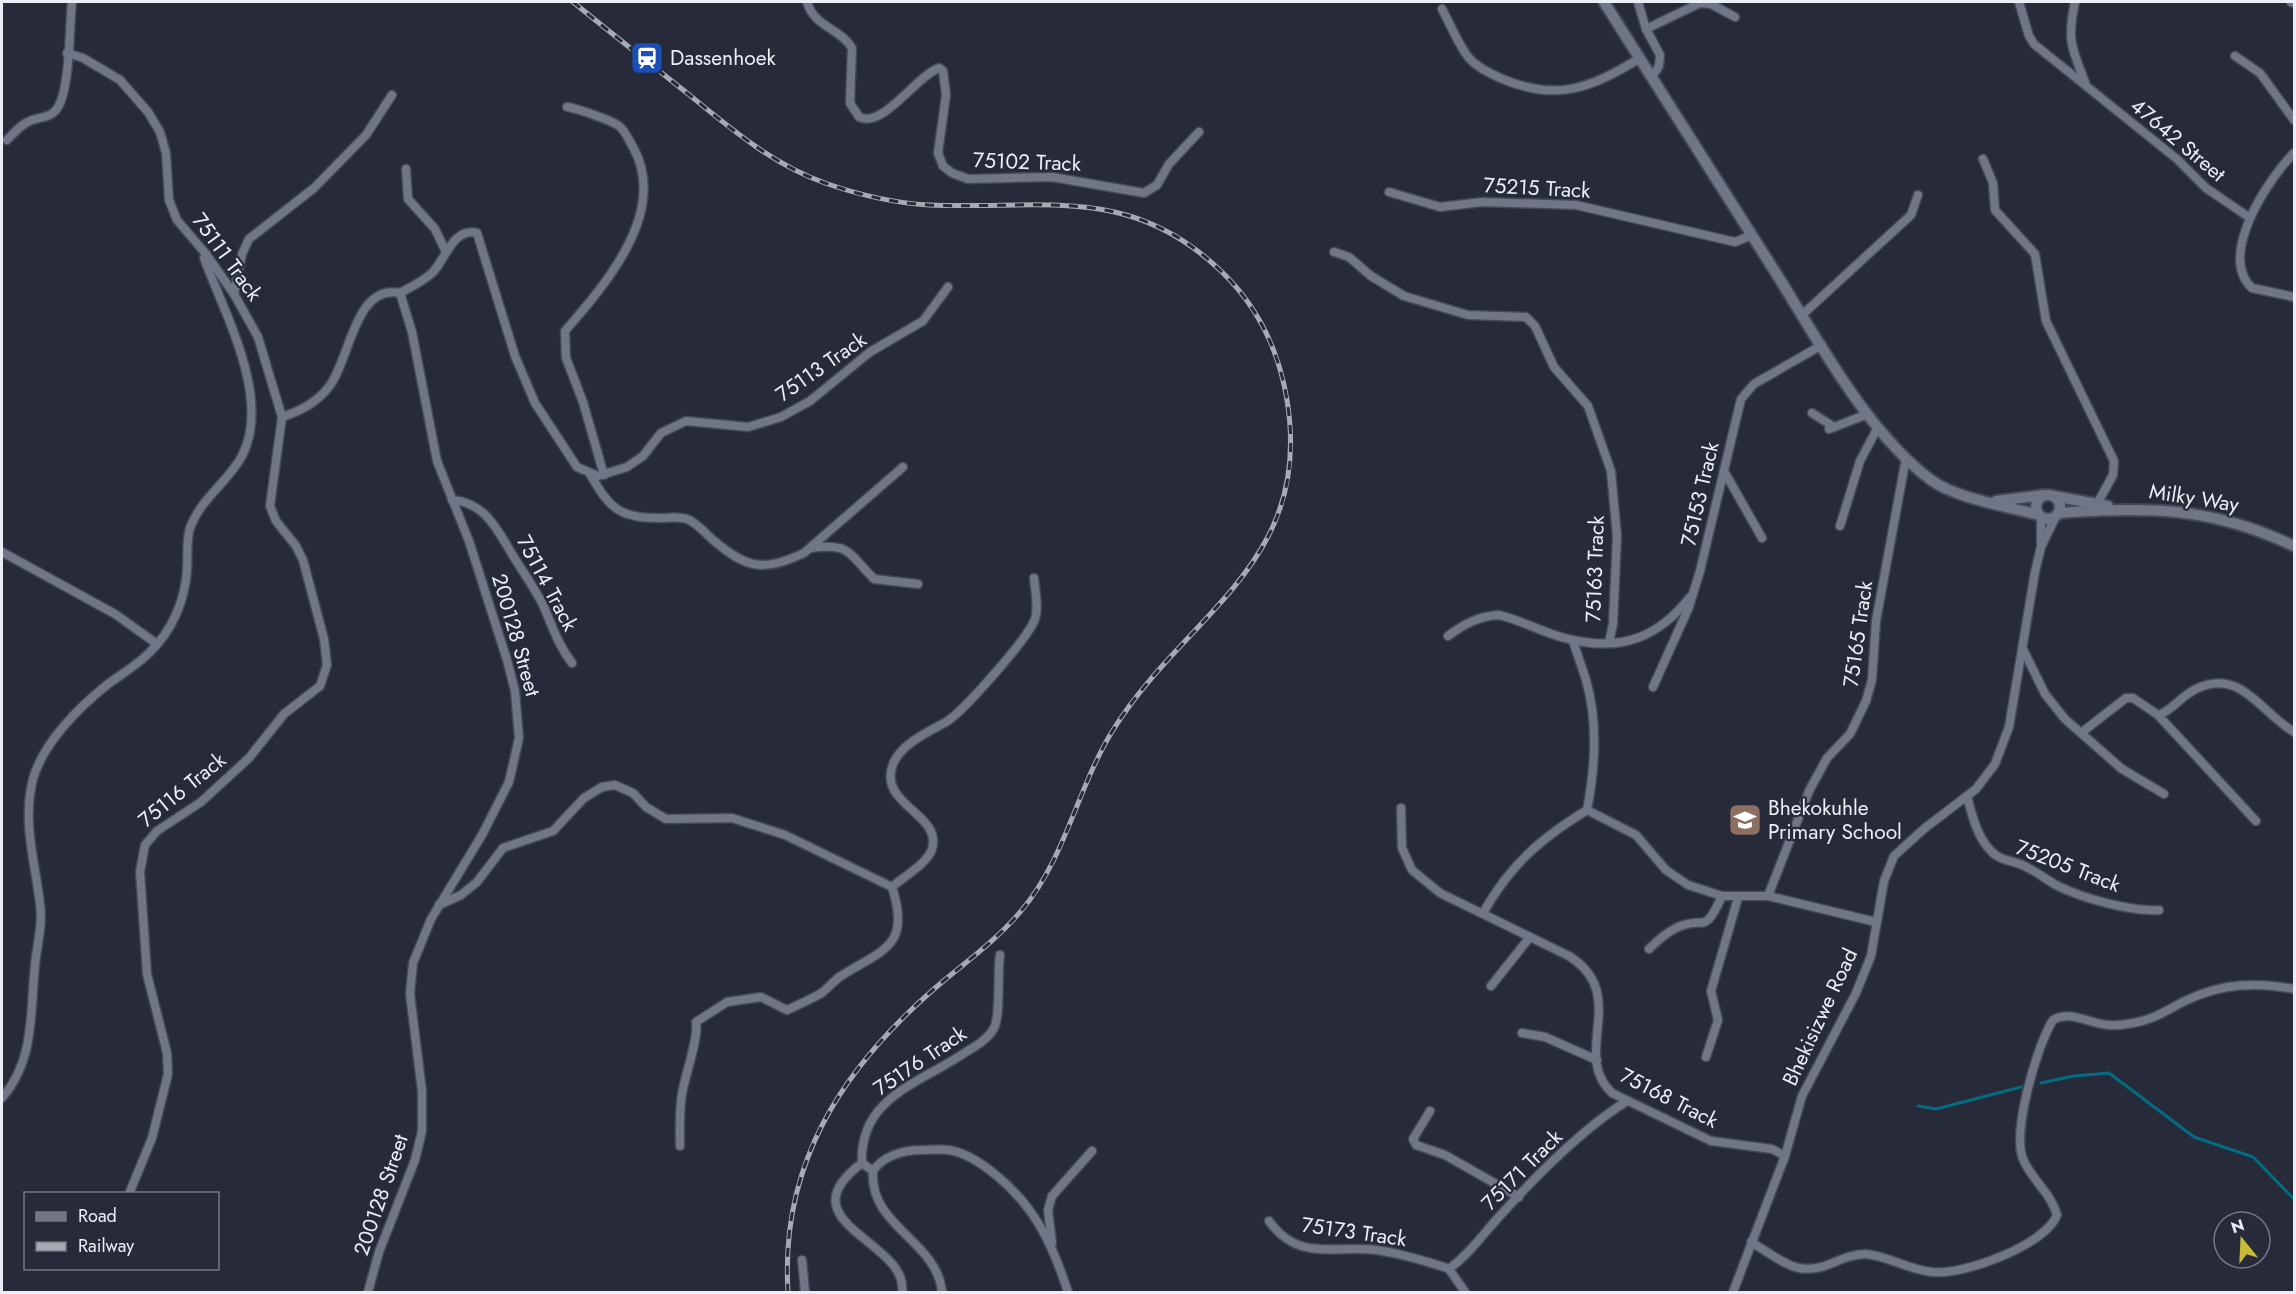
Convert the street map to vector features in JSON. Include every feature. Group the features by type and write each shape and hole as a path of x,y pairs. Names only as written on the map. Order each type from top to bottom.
{"street":[{"path":"7,140 20,126 34,119 50,116 57,109 67,74 72,2"},
{"name":"75102 Track","path":"807,2 815,18 849,42 852,48 850,103 859,117 872,118 884,113 925,75 939,68 944,70 946,95 938,153 943,166 952,173 968,179 1052,177 1144,193 1156,185 1169,164 1199,132"},
{"name":"Milky Way","path":"1604,2 1802,315 1878,427 1906,458 1933,482 1964,496 2040,515"},
{"path":"1638,2 1646,28 1660,55 1659,66 1652,77"},
{"name":"47642 Street","path":"2019,2 2029,36 2034,44 2178,159 2206,188 2250,218"},
{"path":"2075,2 2069,29 2070,43 2086,86"},
{"path":"1646,28 1700,3 1711,4 1735,17"},
{"path":"1442,9 1467,56 1480,68 1533,89 1556,93 1570,90 1640,58"},
{"name":"75111 Track","path":"67,53 83,58 120,80 148,112 160,132 166,153 169,200 177,220 206,254 234,294 258,337 282,417"},
{"path":"2235,56 2257,69 2293,114"},
{"path":"234,294 242,254 249,239 314,188 366,135 392,95"},
{"path":"567,107 582,110 618,125 642,165 642,207 637,226 609,277 565,331 566,358 583,402 604,475"},
{"path":"2295,153 2268,183 2250,218 2241,255 2248,284 2259,291 2295,297"},
{"path":"1983,159 1992,183 1995,210 2035,254 2046,321 2114,461 2113,475 2097,504"},
{"path":"406,168 408,199 435,229 446,252"},
{"name":"75215 Track","path":"1389,192 1440,207 1482,202 1576,205 1735,242 1752,235"},
{"path":"1802,315 1911,215 1918,195"},
{"path":"282,417 302,410 329,387 337,375 366,307 381,294 389,291 400,293 432,273 446,252 461,236 474,232 480,238 504,322 535,403 577,467 590,474 610,505 618,511 634,518 688,520 740,561 751,566 787,561 810,548 903,467"},
{"name":"75163 Track","path":"1334,252 1349,257 1371,276 1404,296 1468,315 1526,317 1535,326 1554,367 1583,399 1611,471 1617,558 1613,624 1609,643 1631,642 1648,634 1673,616 1694,592"},
{"path":"2,1098 16,1079 29,1043 41,930 27,808 37,767 57,736 81,709 134,665 157,644 171,627 182,601 187,572 189,530 198,510 241,458 249,439 252,407 237,340 204,258 206,254"},
{"name":"75113 Track","path":"590,474 604,475 627,468 643,456 662,433 686,421 748,427 781,417 810,401 870,352 923,321 948,287"},
{"name":"200128 Street","path":"368,1293 379,1252 416,1160 422,1131 422,1091 410,979 417,948 509,783 519,738 515,691 507,660 469,541 435,452 412,332 400,293"},
{"name":"75153 Track","path":"1653,687 1694,592 1741,399 1745,391 1822,345"},
{"path":"1812,412 1832,428 1868,414"},
{"name":"75116 Track","path":"130,1192 152,1138 168,1074 167,1053 147,974 141,872 145,845 157,831 186,814 220,786 249,758 284,714 320,686 327,672 324,639 303,561 296,546 276,520 270,506 282,417"},
{"path":"1840,526 1860,461 1878,427"},
{"name":"75165 Track","path":"1768,896 1809,792 1827,758 1850,734 1866,701 1872,680 1876,621 1906,458"},
{"path":"1724,471 1762,538"},
{"path":"2048,495 2060,505 2057,514 2048,519 2040,515 2037,502 2048,495"},
{"name":"Milky Way","path":"1993,502 2048,495 2120,509"},
{"name":"75114 Track","path":"452,500 467,502 491,519 532,583 556,638 572,663"},
{"name":"Milky Way","path":"2057,514 2120,509 2164,510 2228,519 2295,546"},
{"name":"Bhekisizwe Road","path":"2041,547 2057,514"},
{"name":"Bhekisizwe Road","path":"1733,1293 1785,1156 1802,1096 1856,993 1871,956 1884,881 1894,856 1925,828 1976,789 1995,764 2005,741 2041,547 2040,515"},
{"path":"810,548 836,545 852,555 874,579 918,584"},
{"path":"2,552 115,614 157,644"},
{"path":"892,887 928,855 932,840 923,820 897,797 892,787 892,765 897,757 922,735 961,710 1029,633 1037,614 1034,578"},
{"path":"1448,636 1470,621 1485,616 1515,619 1573,640 1609,643"},
{"path":"1483,913 1511,870 1537,844 1587,810 1593,774 1593,731 1587,681 1573,640"},
{"path":"2023,649 2051,705 2122,769 2164,794"},
{"path":"2158,715 2198,688 2225,681 2241,689 2295,732"},
{"path":"2081,733 2126,698 2133,698 2158,715 2256,821"},
{"path":"439,905 461,895 477,882 503,848 553,831 584,798 602,787 615,786 633,793 646,807 666,819 732,818 784,835 892,887 897,903 898,931 884,952 840,977 822,993 787,1010 761,997 727,1002 696,1022 698,1034 690,1053 681,1098 680,1146"},
{"name":"75205 Track","path":"1967,796 1979,833 1990,850 2000,859 2020,865 2058,886 2081,894 2134,909 2159,910"},
{"name":"75168 Track","path":"1401,808 1402,848 1412,870 1440,893 1577,961 1588,970 1599,996 1597,1060 1604,1085 1627,1101 1711,1141 1772,1149 1785,1156"},
{"path":"1587,810 1636,835 1671,876 1688,885 1722,896 1737,898 1768,896 1876,922"},
{"path":"1649,948 1675,928 1707,922 1716,911 1722,896"},
{"path":"1706,1057 1718,1020 1711,991 1737,898"},
{"path":"1491,986 1530,937"},
{"name":"75176 Track","path":"862,1163 865,1130 879,1108 914,1083 971,1049 993,1030 998,1015 1000,955"},
{"path":"1751,1242 1792,1267 1802,1269 1817,1269 1842,1258 1863,1254 1923,1271 1948,1273 2016,1250 2040,1234 2057,1215 2023,1159 2021,1131 2030,1077 2048,1028 2058,1017 2067,1016 2109,1025 2127,1024 2156,1018 2190,999 2217,990 2257,983 2295,989"},
{"path":"1522,1034 1545,1037 1597,1060"},
{"name":"75171 Track","path":"1449,1269 1463,1258 1519,1197 1590,1129 1627,1101"},
{"path":"1430,1111 1415,1133 1413,1139 1416,1145 1445,1155 1519,1197"},
{"path":"942,1293 936,1267 882,1208 874,1194 873,1171 889,1156 916,1150 948,1150 986,1167 1025,1202 1052,1246"},
{"path":"1068,1293 1052,1246 1048,1210 1052,1196 1092,1151"},
{"path":"873,1171 862,1163 849,1172 839,1186 838,1211 843,1221 899,1271 903,1283 902,1293"},
{"name":"75173 Track","path":"1269,1221 1285,1240 1300,1247 1393,1253 1449,1269"},
{"path":"802,1260 805,1293"},
{"path":"1449,1269 1466,1293"}],"waterway":[{"path":"2041,1083 2074,1076 2109,1073 2194,1137 2253,1157 2294,1199"},
{"path":"1918,1106 1936,1109 2021,1087"}],"railway":[{"path":"573,2 752,144 787,166 825,183 864,195 929,205 1084,207 1119,213 1153,225 1188,244 1222,272 1256,315 1279,364 1287,400 1290,456 1281,504 1263,546 1238,583 1143,689 1113,730 1090,775 1049,869 1021,911 990,942 901,1020 871,1053 845,1087 823,1123 806,1162 794,1202 788,1246 788,1292"}],"place":[{"name":"Dassenhoek","path":"647,58"},
{"name":"Bhekokuhle Primary School","path":"1745,820"}]}
